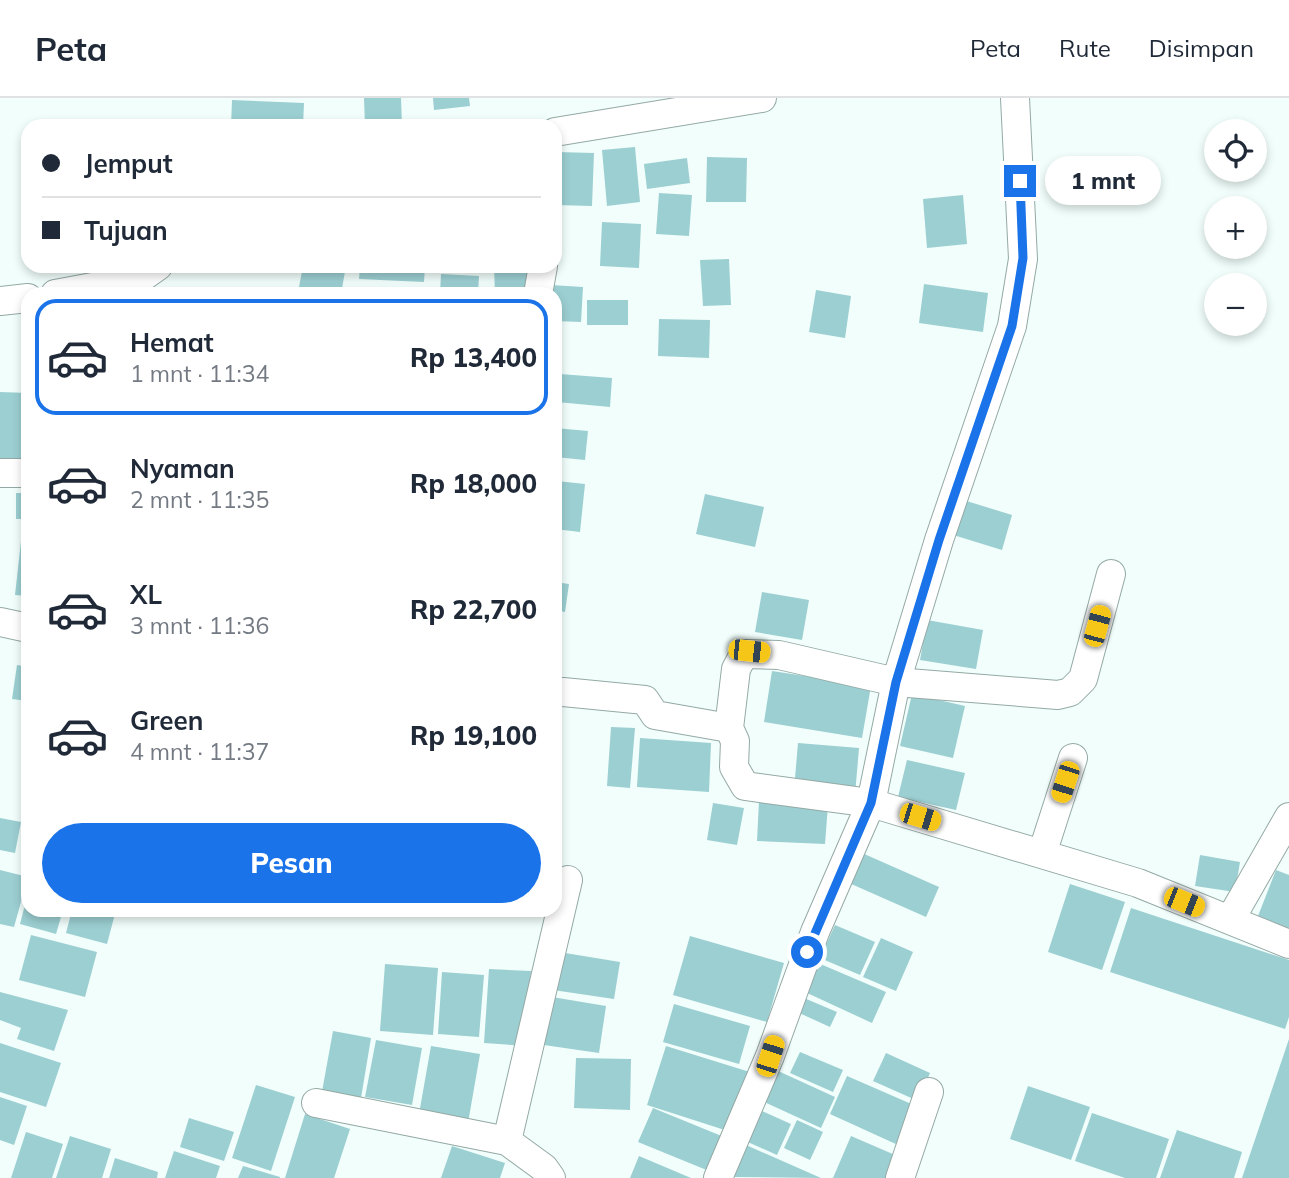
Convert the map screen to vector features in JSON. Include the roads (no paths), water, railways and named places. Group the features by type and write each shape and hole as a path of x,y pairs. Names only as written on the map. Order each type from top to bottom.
{"street":[{"path":"562,131 709,103 762,98"},
{"path":"718,1178 770,1056 815,932 871,803 896,682 939,540 1012,326 1023,258 1015,98"},
{"path":"93,287 141,278 148,273"},
{"path":"0,302 21,299"},
{"path":"0,473 21,473"},
{"path":"1111,574 1083,679 1070,692 1058,695 896,682 779,655 749,651 744,653 736,669 729,728 735,741 734,767 745,786 871,803 1138,883 1289,944"},
{"path":"0,622 21,626"},
{"path":"563,692 645,700 655,715 729,728"},
{"path":"1042,854 1073,758"},
{"path":"1230,920 1289,817"},
{"path":"562,906 568,880"},
{"path":"507,1141 559,917"},
{"path":"900,1178 929,1093"},
{"path":"316,1103 507,1141 544,1168 551,1178"}]}
